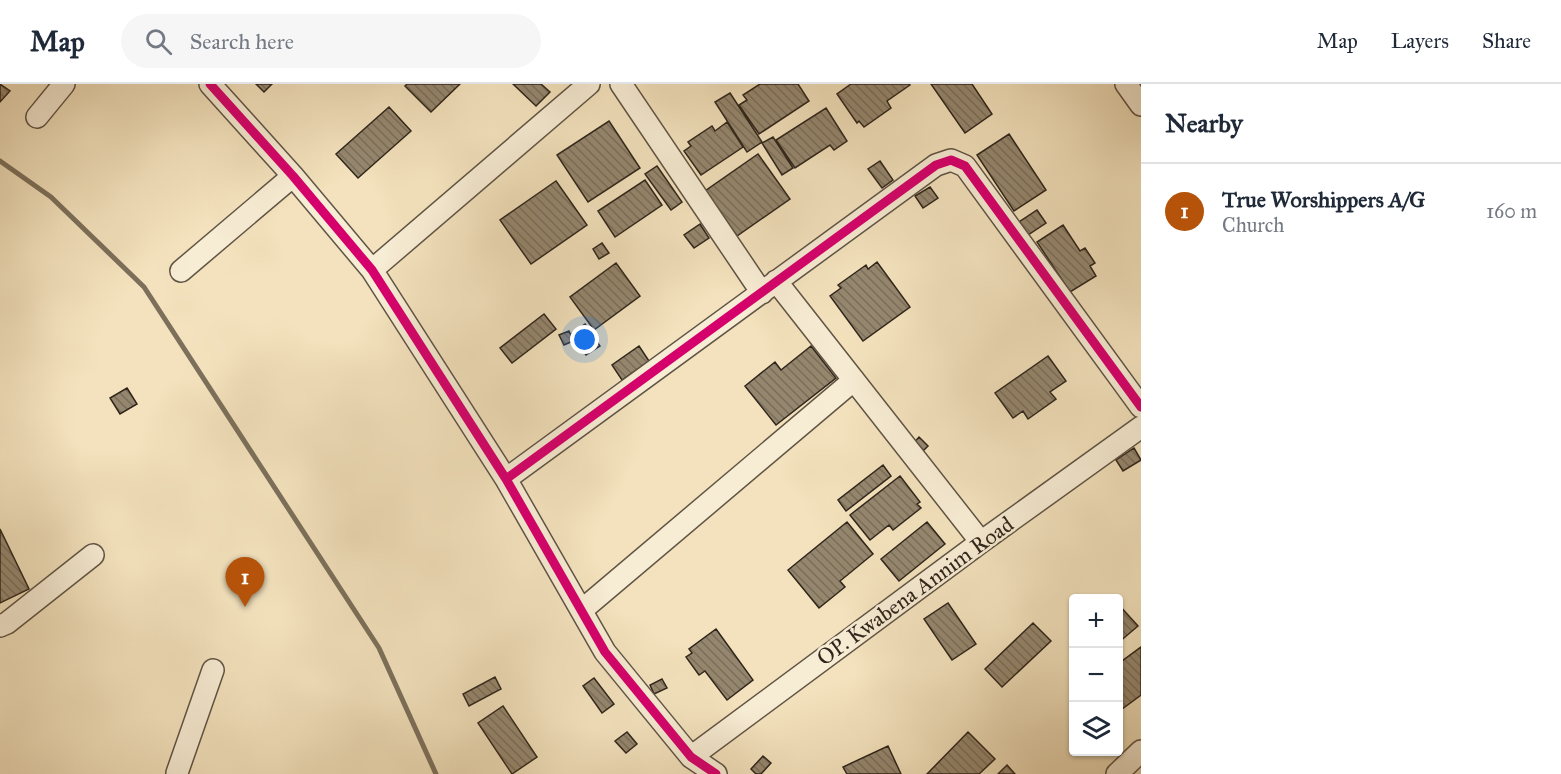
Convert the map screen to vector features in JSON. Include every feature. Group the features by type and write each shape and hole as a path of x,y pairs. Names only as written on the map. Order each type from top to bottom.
{"street":[{"path":"37,117 64,84"},
{"path":"210,84 293,176 372,270 506,478 606,652 691,757 716,774"},
{"path":"372,270 589,84"},
{"path":"621,84 769,287 854,380 981,542"},
{"path":"1126,84 1141,105"},
{"path":"506,478 936,165 951,160 965,166 1141,407"},
{"path":"181,271 293,176"},
{"path":"582,610 854,380"},
{"name":"OP. Kwabena Annim Road","path":"691,757 981,542 1141,427"},
{"path":"0,626 7,624 93,555"},
{"path":"173,774 213,670"},
{"path":"1118,774 1141,752"}],"building":[{"path":"0,84 10,91 0,102"},
{"path":"256,84 272,84 264,92"},
{"path":"407,84 460,84 431,112 405,86"},
{"path":"513,84 541,84 550,92 536,106"},
{"path":"760,84 798,84 809,101 759,134 739,105 747,100 743,95"},
{"path":"851,84 910,85 887,101 891,108 864,127 859,121 857,123 837,94"},
{"path":"931,84 972,84 992,114 965,133"},
{"path":"730,93 762,142 747,152 715,102"},
{"path":"389,107 411,131 358,178 336,154"},
{"path":"826,108 847,141 834,150 830,145 795,168 776,140"},
{"path":"609,121 640,168 588,202 557,155"},
{"path":"727,122 743,147 701,175 684,151 691,146 688,142 712,126 715,131"},
{"path":"1009,134 1046,190 1014,211 977,155"},
{"path":"773,137 793,168 782,175 762,143"},
{"path":"758,154 790,199 737,236 705,191"},
{"path":"880,161 893,180 882,188 868,169"},
{"path":"657,166 682,202 671,210 645,174"},
{"path":"645,180 662,205 615,237 598,211"},
{"path":"556,181 587,225 531,264 500,220"},
{"path":"930,187 938,198 923,208 915,196"},
{"path":"1037,210 1046,223 1025,237 1016,224"},
{"path":"700,224 709,238 694,248 684,235"},
{"path":"1063,225 1080,251 1085,248 1095,263 1090,266 1096,276 1070,292 1037,242"},
{"path":"602,243 609,253 599,259 593,249"},
{"path":"877,262 910,307 863,341 830,296 841,288 838,285 866,265 868,269"},
{"path":"616,263 640,296 594,330 570,297"},
{"path":"544,314 556,329 512,363 500,348"},
{"path":"585,324 600,346 586,355 571,334"},
{"path":"569,331 573,341 564,345 559,335"},
{"path":"639,346 649,361 622,380 612,365"},
{"path":"811,346 836,378 776,425 745,386 775,362 781,370"},
{"path":"1048,356 1066,381 1050,392 1056,399 1028,419 1023,411 1013,418 995,393"},
{"path":"127,388 137,404 120,414 110,398"},
{"path":"919,437 928,446 919,455 911,446"},
{"path":"1134,448 1141,460 1123,471 1116,460"},
{"path":"883,465 891,476 846,511 838,500"},
{"path":"900,476 920,502 917,504 921,508 893,530 889,525 870,540 850,515"},
{"path":"847,522 873,554 840,581 845,587 819,608 788,570"},
{"path":"927,522 945,544 899,581 881,559"},
{"path":"0,529 29,589 0,603"},
{"path":"948,603 976,644 952,660 924,619"},
{"path":"1123,610 1138,626 1123,639"},
{"path":"1033,623 1051,641 1002,687 985,669"},
{"path":"716,629 753,680 727,700 705,671 699,675 686,657 692,653 689,649"},
{"path":"1141,647 1141,695 1123,708 1123,702 1123,660"},
{"path":"495,677 501,689 469,706 463,694"},
{"path":"594,678 614,704 602,713 583,686"},
{"path":"662,679 667,688 654,694 650,685"},
{"path":"503,706 537,757 512,774 478,723"},
{"path":"627,732 637,744 626,753 615,741"},
{"path":"968,732 995,759 979,774 927,774"},
{"path":"888,746 901,774 847,774 843,767"},
{"path":"763,756 771,763 761,774 756,774 751,769"},
{"path":"1007,765 1015,774 998,774"}],"waterway":[{"path":"0,161 51,197 144,287 379,648 436,774"}],"cycle path":[{"path":"210,84 293,176 372,270 506,479 605,652 691,757 716,774"},
{"path":"506,479 936,165 951,160 965,166 1141,407"}],"place":[{"name":"True Worshippers A/G","path":"245,607"}]}
